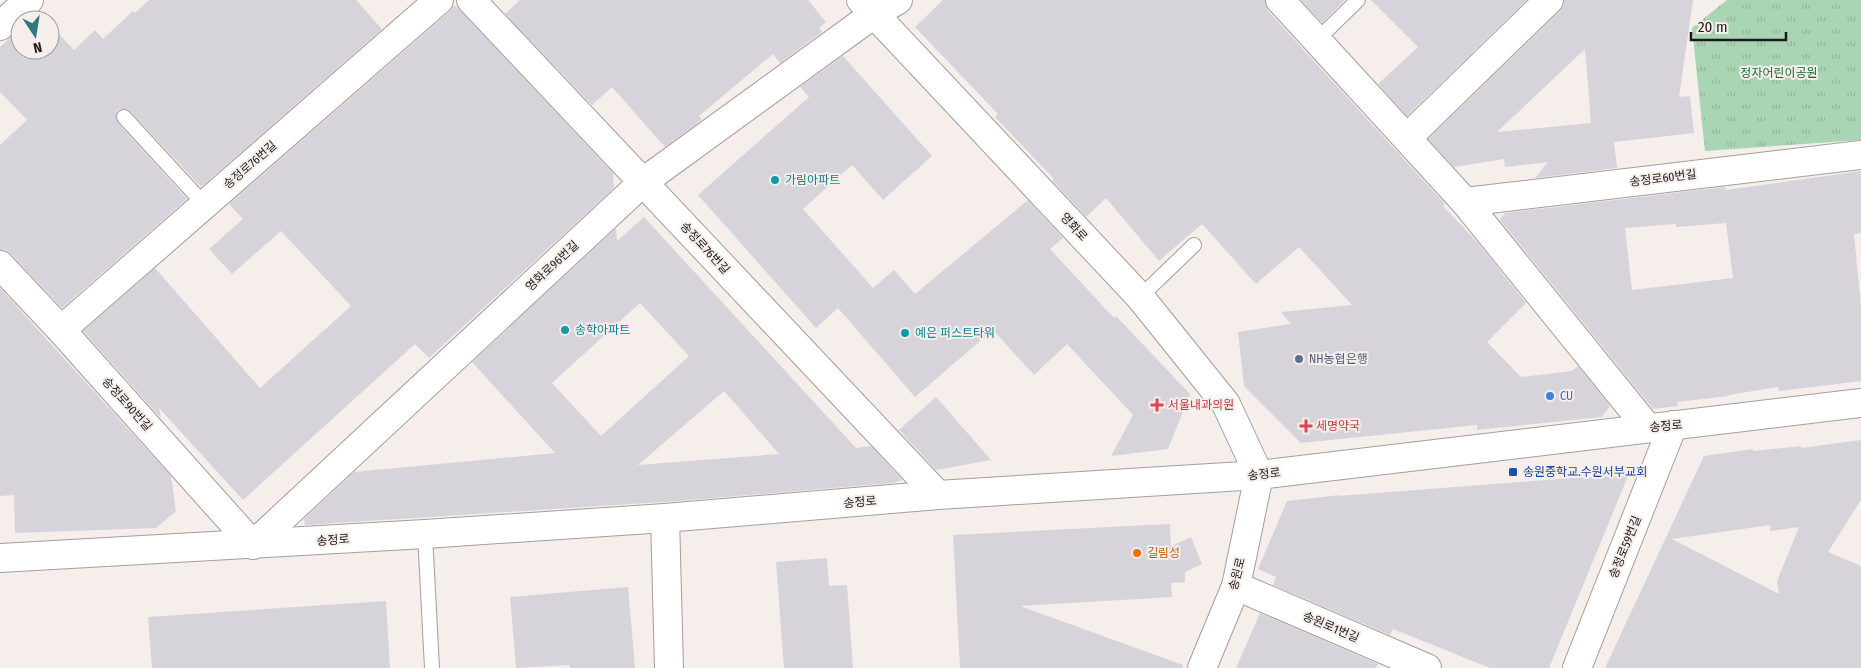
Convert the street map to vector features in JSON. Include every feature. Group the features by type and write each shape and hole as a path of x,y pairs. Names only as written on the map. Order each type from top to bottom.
{"street":[{"path":"0,26 29,0"},
{"name":"송정로76번길","path":"61,330 439,0"},
{"name":"송정로76번길","path":"472,0 938,495"},
{"name":"영화로96번길","path":"253,545 643,182 867,7 898,0"},
{"path":"1280,0 1465,202 1660,426"},
{"path":"1407,138 1549,0"},
{"name":"영화로","path":"867,7 1140,297 1226,404 1259,475"},
{"name":"송정로60번길","path":"1465,202 1861,155"},
{"name":"송정로90번길","path":"0,265 61,330 253,545"},
{"name":"송정로","path":"0,558 425,534 665,518 938,495 1259,475 1861,403"},
{"name":"송정로59번길","path":"1577,668 1660,426"},
{"name":"송원로","path":"1202,668 1236,586 1259,475"},
{"path":"665,518 669,668"},
{"name":"송원로1번길","path":"1236,586 1427,668"}],"lane":[{"path":"1317,40 1358,0"},
{"path":"124,117 204,204"},
{"path":"1140,297 1194,244"},
{"path":"425,534 432,668"}],"green space":[{"name":"정자어린이공원","path":"1727,0 1861,0 1861,140 1705,151 1692,28"}],"building":[{"path":"149,0 356,0 382,29 201,187 130,111 126,109 118,110 116,115 118,123 187,199 62,308 11,254 5,250 0,250 0,145 27,120 0,92 0,47 10,38 10,60 60,60 60,35 74,50 95,30 103,39 133,11 135,13"},
{"path":"520,0 808,0 826,22 819,28 822,32 780,63 773,54 699,116 702,119 665,147 612,87 592,105 505,14"},
{"path":"943,0 1265,0 1268,11 1445,204 1443,206 1479,244 1526,303 1487,342 1521,377 1572,371 1578,366 1610,406 1602,417 1477,430 1477,425 1301,443 1244,386 1238,332 1291,324 1281,312 1352,305 1299,247 1256,284 1202,224 1159,261 1106,198 1086,217 1052,180 1054,179 995,117 998,114 915,27"},
{"path":"1301,0 1345,0 1322,23"},
{"path":"1371,0 1527,0 1407,116 1378,84 1418,47"},
{"path":"1564,0 1693,0 1679,97 1690,96 1694,133 1614,142 1617,168 1535,178 1548,162 1505,167 1504,159 1454,167 1428,139 1564,5","holes":["1585,49 1591,123 1497,132"]},
{"path":"453,6 457,7 613,173 614,188 429,358 415,344 243,500 159,408 161,418 83,331 155,268 260,388 351,306 281,231 232,274 209,249 243,219 229,204 449,12"},
{"path":"843,56 932,156 883,200 852,165 803,209 873,288 894,270 915,294 1028,200 1063,238 1050,249 1114,318 1116,316 1190,394 1168,449 1111,456 1133,415 1067,344 1034,375 993,330 915,397 838,308 816,328 698,195 809,97 800,87"},
{"path":"1861,171 1861,233 1854,234 1861,307 1861,381 1779,391 1778,387 1729,396 1677,402 1678,406 1653,409 1500,220 1505,213 1725,187 1726,190","holes":["1726,223 1733,278 1632,290 1625,228 1676,224 1676,227"]},
{"path":"644,217 856,448 871,446 902,480 892,483 678,501 305,525 304,519 354,472 555,453 472,362 616,228 617,241","holes":["640,303 689,356 601,436 552,383","724,391 779,454 638,465"]},
{"path":"0,288 171,476 176,511 156,528 15,533 14,495 0,496"},
{"path":"936,397 991,460 936,470 899,430"},
{"path":"1861,440 1861,500 1828,552 1861,566 1861,668 1605,668 1704,456 1753,449 1753,451 1801,446 1801,448","holes":["1770,525 1770,531 1799,527 1777,581 1779,594 1672,539"]},
{"path":"1628,476 1549,668 1490,668 1393,629 1390,635 1273,585 1276,577 1258,569 1287,501 1340,495 1571,478"},
{"path":"1170,524 1171,546 1191,537 1202,564 1185,572 1185,582 1171,583 1172,597 1020,606 1183,665 1182,668 960,668 953,535"},
{"path":"827,558 829,586 847,585 853,668 784,668 776,562"},
{"path":"628,587 635,668 570,668 569,665 516,668 510,597"},
{"path":"386,601 390,668 152,668 148,617"},
{"path":"1260,613 1378,664 1376,668 1236,668"}],"place":[{"name":"가림아파트","path":"775,180"},
{"name":"송학아파트","path":"565,330"},
{"name":"예은 퍼스트타워","path":"905,333"},
{"name":"NH농협은행","path":"1299,359"},
{"name":"CU","path":"1550,396"},
{"name":"서울내과의원","path":"1157,405"},
{"name":"세명약국","path":"1306,426"},
{"name":"송원중학교.수원서부교회","path":"1513,472"},
{"name":"길림성","path":"1137,553"}]}
